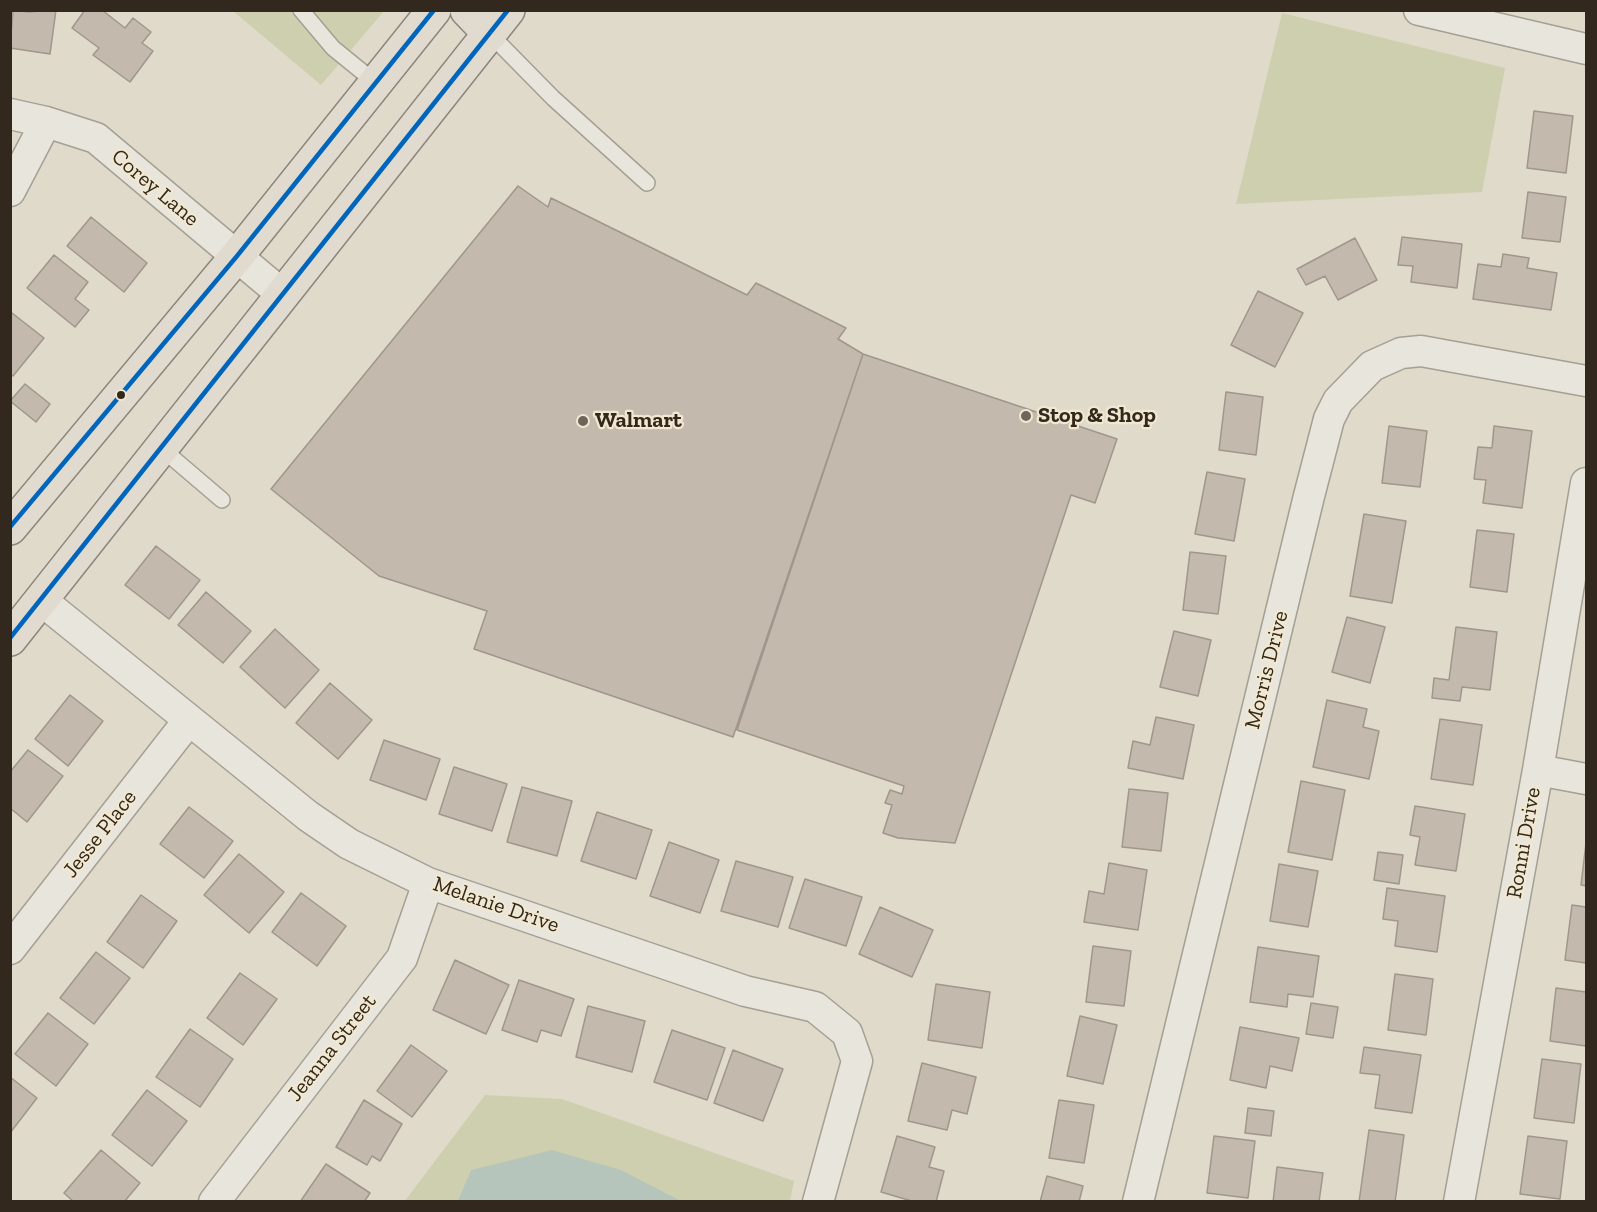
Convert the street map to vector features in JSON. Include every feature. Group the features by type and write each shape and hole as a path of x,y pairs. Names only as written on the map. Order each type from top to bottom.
{"main road":[{"path":"10,528 237,256 434,10"},
{"path":"10,639 499,22 467,10"}],"street":[{"path":"1419,10 1587,49"},
{"name":"Corey Lane","path":"10,114 96,138 283,295"},
{"path":"10,191 45,122"},
{"name":"Morris Drive","path":"1138,1202 1309,496 1329,419 1338,401 1372,366 1401,353 1421,351 1587,381"},
{"name":"Ronni Drive","path":"1459,1202 1538,770 1587,483"},
{"name":"Melanie Drive","path":"41,600 308,816 349,844 428,883 745,991 815,1007 847,1033 857,1061 818,1202"},
{"name":"Jesse Place","path":"10,949 189,720"},
{"path":"1538,770 1587,779"},
{"name":"Jeanna Street","path":"214,1202 402,958 428,883"}],"lane":[{"path":"301,10 333,48 375,83"},
{"path":"499,22 553,99 647,183"},
{"path":"161,448 222,500"}],"green space":[{"path":"233,11 384,11 321,85"},
{"path":"1282,13 1505,68 1482,192 1236,204"},
{"path":"485,1095 562,1099 794,1181 790,1201 404,1202"}],"shaded area":[{"path":"552,1150 621,1170 681,1201 458,1201 471,1170"}],"building":[{"path":"13,10 29,12 56,10 50,54 10,48"},
{"path":"85,10 102,10 125,28 133,18 151,32 142,43 153,51 130,82 93,55 99,48 72,28"},
{"path":"1534,111 1573,116 1566,173 1527,168"},
{"name":"Walmart","path":"518,186 548,207 551,198 747,295 756,283 846,328 838,339 863,354 733,737 474,649 487,611 379,576 271,489"},
{"path":"1528,192 1566,197 1560,242 1522,238"},
{"path":"91,217 147,263 124,292 67,246"},
{"path":"1402,237 1462,244 1457,288 1411,282 1413,266 1398,265"},
{"path":"1355,238 1377,280 1338,300 1325,276 1306,285 1297,269"},
{"path":"1503,254 1529,258 1527,268 1557,273 1551,310 1473,299 1478,264 1501,267"},
{"path":"54,255 88,282 75,299 89,310 75,327 27,288"},
{"path":"1258,291 1303,313 1275,367 1231,345"},
{"path":"12,313 44,338 13,376 10,374 10,315"},
{"path":"863,354 1117,439 1095,503 1071,495 955,843 898,838 883,833 892,805 885,803 890,790 902,794 904,786 737,730"},
{"path":"25,384 50,404 36,422 10,401"},
{"path":"1226,392 1263,397 1256,455 1219,450"},
{"path":"1389,426 1427,431 1420,487 1382,483"},
{"path":"1494,426 1532,431 1522,508 1483,503 1486,480 1474,479 1478,447 1492,448"},
{"path":"1207,472 1245,479 1234,541 1195,534"},
{"path":"1364,514 1406,521 1392,603 1350,596"},
{"path":"1477,530 1514,534 1507,592 1470,587"},
{"path":"156,546 200,580 169,619 125,585"},
{"path":"1190,552 1226,556 1218,614 1183,610"},
{"path":"206,592 251,631 223,663 178,625"},
{"path":"1347,617 1385,627 1370,683 1332,672"},
{"path":"1456,627 1497,632 1490,690 1462,687 1460,701 1432,698 1434,678 1449,680"},
{"path":"275,629 319,670 285,708 240,667"},
{"path":"1174,631 1211,640 1198,696 1160,687"},
{"path":"330,683 372,720 338,759 296,723"},
{"path":"70,695 103,721 68,766 35,739"},
{"path":"1327,700 1367,709 1363,727 1379,731 1369,779 1313,767"},
{"path":"1156,717 1194,725 1183,779 1128,768 1133,741 1150,745"},
{"path":"1440,719 1482,725 1473,785 1431,779"},
{"path":"384,740 440,759 426,800 370,780"},
{"path":"28,750 63,776 27,822 10,808 10,772"},
{"path":"454,767 507,784 492,831 439,814"},
{"path":"1301,781 1345,790 1332,860 1288,852"},
{"path":"522,787 572,801 557,856 507,842"},
{"path":"1129,789 1168,793 1161,851 1122,847"},
{"path":"1415,806 1465,814 1456,871 1415,865 1420,837 1410,835"},
{"path":"189,807 233,841 204,878 160,844"},
{"path":"597,812 652,830 636,879 581,861"},
{"path":"669,842 719,860 700,913 650,896"},
{"path":"1586,843 1586,886 1581,885"},
{"path":"1378,852 1403,855 1399,884 1374,880"},
{"path":"239,854 284,892 249,933 204,895"},
{"path":"736,861 793,877 778,927 721,911"},
{"path":"1109,863 1147,870 1138,930 1084,922 1089,891 1104,894"},
{"path":"1279,864 1318,871 1308,927 1270,921"},
{"path":"805,879 862,897 846,946 789,928"},
{"path":"1387,888 1445,896 1437,952 1395,946 1398,921 1383,919"},
{"path":"301,893 346,926 317,966 272,932"},
{"path":"141,895 177,921 143,968 107,942"},
{"path":"1572,905 1586,907 1586,963 1565,960"},
{"path":"880,907 933,930 912,977 859,954"},
{"path":"1093,946 1131,951 1124,1006 1086,1002"},
{"path":"1258,947 1319,956 1313,997 1288,994 1287,1007 1250,1002"},
{"path":"96,952 130,978 94,1024 60,998"},
{"path":"455,960 509,985 486,1034 433,1010"},
{"path":"240,973 277,999 243,1045 207,1018"},
{"path":"1395,974 1433,979 1426,1035 1388,1030"},
{"path":"519,980 574,999 561,1036 541,1030 537,1042 502,1030"},
{"path":"936,984 990,992 982,1048 928,1040"},
{"path":"1556,988 1586,992 1586,1046 1550,1041"},
{"path":"1311,1003 1338,1007 1333,1038 1306,1034"},
{"path":"588,1006 645,1021 632,1072 576,1057"},
{"path":"48,1013 88,1044 56,1086 15,1054"},
{"path":"1080,1016 1117,1025 1103,1084 1067,1076"},
{"path":"1240,1027 1299,1038 1292,1071 1270,1066 1266,1088 1230,1080"},
{"path":"190,1029 233,1059 200,1107 156,1077"},
{"path":"672,1030 725,1048 707,1100 654,1082"},
{"path":"411,1045 447,1071 412,1117 377,1091"},
{"path":"1364,1047 1421,1055 1412,1113 1375,1108 1380,1075 1360,1073"},
{"path":"733,1050 783,1069 763,1121 714,1103"},
{"path":"1542,1059 1581,1064 1574,1123 1534,1118"},
{"path":"922,1063 976,1077 967,1114 952,1110 947,1130 908,1121"},
{"path":"10,1077 37,1098 10,1133"},
{"path":"147,1090 187,1121 152,1166 112,1135"},
{"path":"364,1100 402,1124 380,1161 372,1156 367,1165 336,1147"},
{"path":"1059,1100 1094,1105 1084,1163 1049,1158"},
{"path":"1248,1108 1274,1111 1271,1136 1245,1133"},
{"path":"1369,1130 1404,1135 1395,1202 1359,1202"},
{"path":"897,1136 935,1147 929,1167 944,1171 936,1202 915,1202 881,1192"},
{"path":"1214,1136 1255,1141 1248,1198 1207,1193"},
{"path":"1528,1136 1567,1141 1560,1199 1520,1194"},
{"path":"101,1150 140,1183 124,1202 74,1202 64,1193"},
{"path":"326,1164 370,1193 364,1202 300,1202"},
{"path":"1277,1167 1323,1173 1319,1202 1273,1202"},
{"path":"1047,1176 1083,1186 1079,1202 1040,1202"}],"transit line":[{"path":"10,527 237,256 434,10"},
{"path":"10,638 508,10"}],"place":[{"name":"Stop & Shop","path":"1026,416"},
{"name":"Walmart","path":"583,421"}]}
